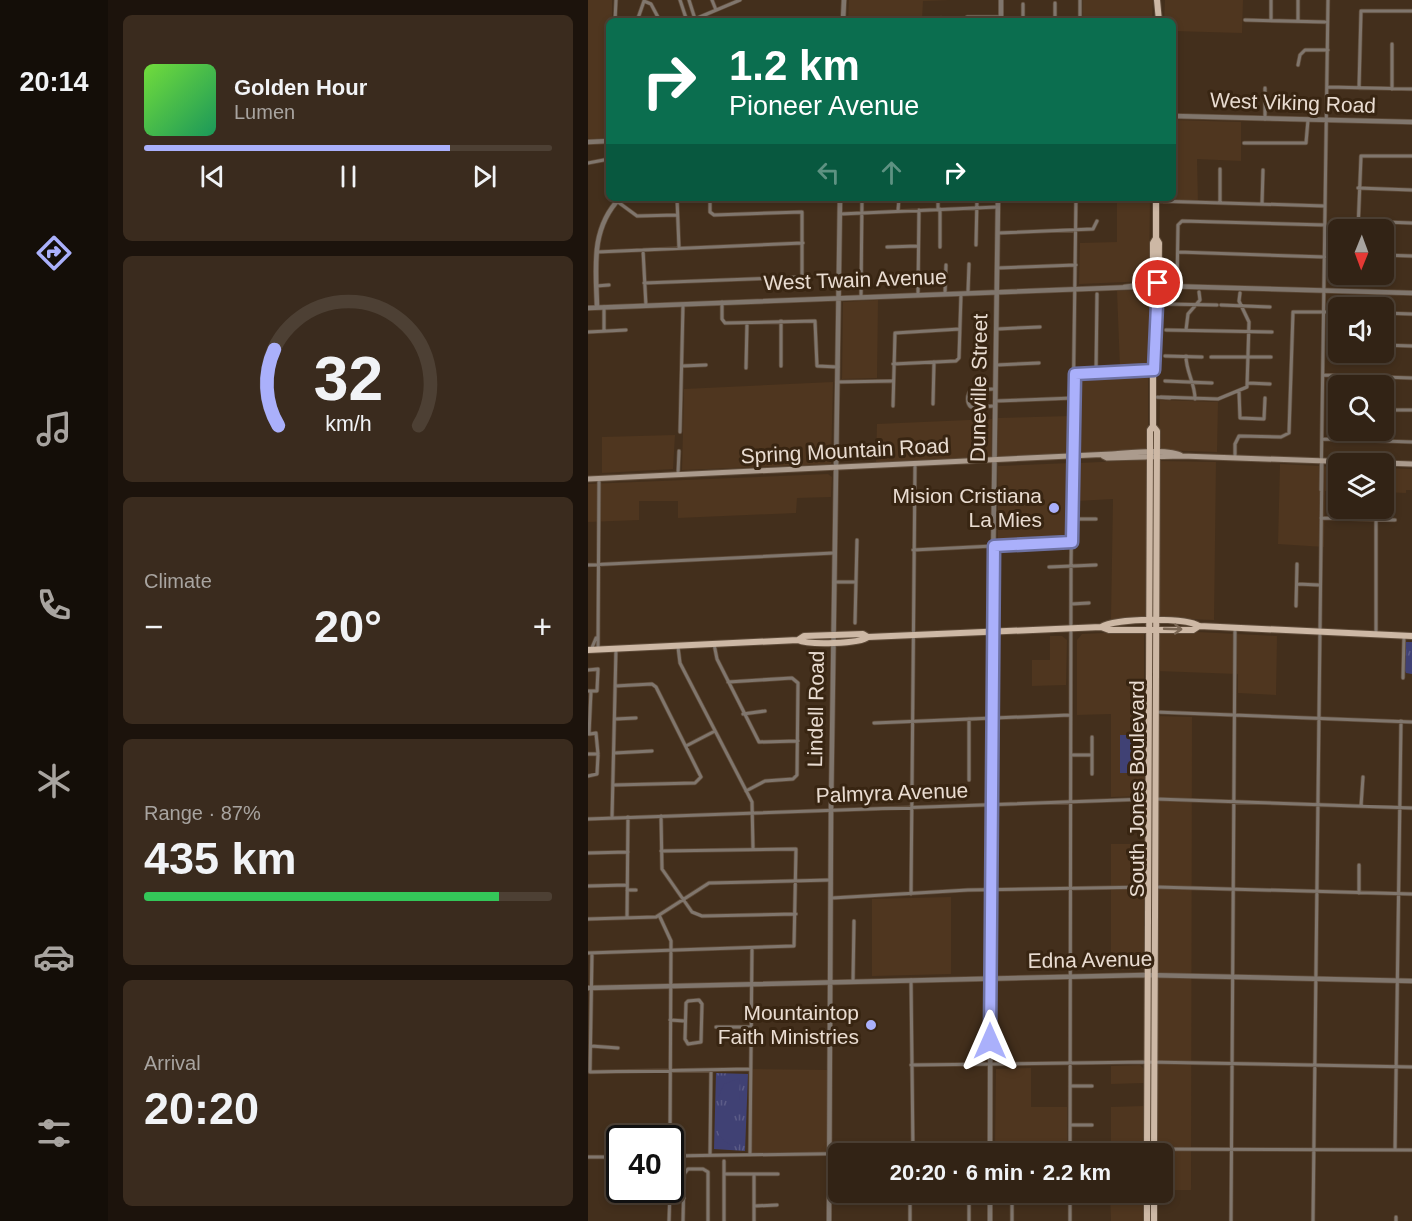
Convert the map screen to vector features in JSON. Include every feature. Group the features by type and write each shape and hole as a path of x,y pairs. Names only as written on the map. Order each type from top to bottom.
{"main road":[{"path":"1159,1 1159,18"},
{"name":"South Jones Boulevard","path":"1150,1143 1150,712 1153,455 1150,430 1154,426 1154,330 1151,323 1157,285 1153,243 1156,238 1156,201"},
{"name":"Spring Mountain Road","path":"588,479 1179,453 1182,456 1412,464"},
{"path":"1101,627 1108,622 1193,622 1199,626 1412,636"},
{"path":"592,650 798,640 804,636 834,639 863,634 868,637 1101,627 1109,630 1151,628 1193,630 1199,626"},
{"path":"1148,1203 1149,1220"},
{"path":"1149,1220 1152,1203"}],"street":[{"path":"615,18 616,0"},
{"path":"680,0 686,18"},
{"path":"689,0 695,18"},
{"path":"712,0 717,10"},
{"path":"700,18 740,0"},
{"path":"843,0 843,18"},
{"path":"1001,0 1001,18"},
{"path":"1080,0 1080,18"},
{"path":"1271,0 1271,20"},
{"path":"1298,0 1298,21"},
{"path":"1313,1221 1316,805 1328,0"},
{"path":"638,18 644,1 651,4 658,18"},
{"path":"1055,3 1055,18"},
{"path":"1023,4 1023,18"},
{"path":"1359,88 1361,11 1412,10"},
{"path":"967,17 984,18"},
{"path":"1245,20 1324,21"},
{"path":"1392,44 1392,88"},
{"path":"1298,65 1300,55 1305,50 1328,50"},
{"path":"1328,87 1412,89"},
{"path":"1265,88 1265,119"},
{"name":"West Viking Road","path":"1176,116 1308,122 1327,120 1412,122"},
{"path":"1244,143 1304,144 1308,140 1308,122"},
{"path":"588,142 606,141"},
{"path":"1358,219 1361,156 1412,156"},
{"path":"588,163 606,160"},
{"path":"1220,169 1220,202"},
{"path":"1262,204 1263,170"},
{"path":"1358,188 1412,190"},
{"path":"597,307 595,252 601,225 617,201"},
{"path":"620,201 637,216 677,215"},
{"path":"677,201 679,248"},
{"path":"644,283 802,277 802,212 711,213 710,201"},
{"name":"Lindell Road","path":"829,1143 832,898 830,880 840,201"},
{"path":"861,297 862,201"},
{"path":"898,201 898,211"},
{"path":"938,201 940,247"},
{"path":"976,245 977,201"},
{"name":"Duneville Street","path":"990,1143 991,717 998,201"},
{"path":"1070,1143 1071,566 1077,201"},
{"path":"1176,201 1325,206"},
{"path":"840,214 998,207"},
{"path":"918,294 919,210"},
{"path":"998,233 1093,229 1097,221"},
{"path":"1177,286 1179,222 1326,225"},
{"path":"1394,223 1412,223"},
{"path":"595,252 803,243"},
{"path":"887,247 918,246"},
{"path":"643,250 646,306"},
{"path":"1178,252 1325,257"},
{"path":"1394,255 1412,256"},
{"path":"969,264 969,292"},
{"path":"945,293 946,265"},
{"path":"997,267 1076,265"},
{"path":"887,276 918,275"},
{"path":"596,286 609,285"},
{"name":"West Twain Avenue","path":"588,308 1157,285 1199,289 1412,293"},
{"path":"1186,330 1188,314 1197,303 1199,289"},
{"path":"1154,398 1218,399 1239,392 1248,383 1249,332 1247,315 1241,304 1240,290"},
{"path":"893,364 957,360 961,292"},
{"path":"1096,373 1097,294"},
{"path":"722,302 723,322 815,321 817,366 838,367"},
{"path":"680,432 682,304"},
{"path":"1164,304 1241,304 1270,307"},
{"path":"604,307 604,331"},
{"path":"1235,458 1236,439 1239,436 1288,435 1293,312 1328,311"},
{"path":"1394,313 1412,314"},
{"path":"781,321 781,366"},
{"path":"746,368 747,323"},
{"path":"997,329 1040,327"},
{"path":"893,406 895,333 960,329"},
{"path":"588,332 626,330"},
{"path":"1166,330 1272,332"},
{"path":"1394,345 1412,346"},
{"path":"1165,356 1202,357"},
{"path":"1186,356 1186,367 1193,382 1195,399"},
{"path":"1210,357 1271,357"},
{"path":"933,404 934,362"},
{"path":"996,365 1039,363"},
{"path":"682,366 706,365"},
{"path":"1075,374 1154,370"},
{"path":"1323,375 1412,378"},
{"path":"837,382 892,381"},
{"path":"1165,381 1212,383"},
{"path":"1248,383 1270,384"},
{"path":"996,389 971,390 968,394 970,407 995,403 1074,398"},
{"path":"1239,392 1240,418 1264,419 1265,398"},
{"path":"1394,410 1412,410"},
{"path":"1322,440 1328,440"},
{"path":"1382,441 1412,442"},
{"path":"678,475 679,451"},
{"path":"911,894 915,465"},
{"path":"592,650 596,638 600,478"},
{"path":"1321,518 1328,518"},
{"path":"1072,519 1096,519"},
{"path":"1376,634 1377,519 1395,520"},
{"path":"855,623 858,540"},
{"path":"914,550 1072,542"},
{"path":"588,565 834,553"},
{"path":"1296,606 1297,564"},
{"path":"1049,567 1096,565"},
{"path":"834,582 856,582"},
{"path":"1297,584 1319,585"},
{"path":"1071,603 1089,603"},
{"path":"1231,1221 1235,628"},
{"path":"1403,678 1404,636"},
{"path":"592,650 596,638"},
{"path":"714,644 717,658 728,682 759,742 798,741"},
{"path":"678,646 680,663 746,791 753,813 753,849"},
{"path":"612,818 616,649"},
{"path":"588,670 598,669 598,688 590,691 589,734 596,733 597,774 588,776"},
{"path":"728,682 796,679 798,741 796,778 765,781 746,791"},
{"path":"614,785 695,783 701,780 701,773 654,685 615,686"},
{"path":"743,714 765,711"},
{"path":"1150,712 1412,722"},
{"path":"874,723 1071,715"},
{"path":"615,719 636,718"},
{"path":"969,719 969,780"},
{"path":"1395,1150 1401,721"},
{"path":"686,746 715,731"},
{"path":"1092,737 1092,774"},
{"path":"614,753 652,751"},
{"path":"588,754 598,754"},
{"path":"1071,755 1092,755"},
{"path":"1362,806 1363,777"},
{"name":"Palmyra Avenue","path":"588,819 1151,799 1412,808"},
{"path":"661,816 663,873 692,912 702,916 796,914"},
{"path":"627,918 628,817"},
{"path":"661,851 796,849 794,946 590,953 590,1072 750,1069"},
{"path":"588,853 628,852"},
{"path":"1359,865 1359,893"},
{"path":"588,920 659,915 709,883 830,880"},
{"path":"588,886 627,885"},
{"path":"832,898 991,890 1150,887 1412,894"},
{"path":"627,890 636,890"},
{"path":"659,915 669,935 672,950 670,1125"},
{"path":"854,921 854,981"},
{"path":"750,1154 752,949"},
{"name":"Edna Avenue","path":"590,988 1150,975 1412,981"},
{"path":"911,980 910,1065 913,1143"},
{"path":"701,1001 700,1043 686,1043 685,1020 686,1002 701,1001"},
{"path":"670,1020 685,1020"},
{"path":"716,1027 751,1027"},
{"path":"591,1046 618,1048"},
{"path":"910,1065 1150,1062 1412,1066"},
{"path":"710,1155 711,1070"},
{"path":"1070,1086 1092,1086"},
{"path":"1070,1125 1092,1125"},
{"path":"1173,1150 1412,1150"},
{"path":"684,1156 828,1152"},
{"path":"588,1157 606,1157"},
{"path":"724,1161 724,1221"},
{"path":"684,1198 685,1171 705,1170 708,1172 708,1221"},
{"path":"724,1174 778,1174"},
{"path":"754,1174 754,1221"},
{"path":"669,1221 670,1203"},
{"path":"683,1221 684,1203"},
{"name":"Lindell Road","path":"829,1203 829,1221"},
{"path":"910,1203 910,1221"},
{"path":"969,1203 969,1221"},
{"path":"990,1203 990,1221"},
{"path":"1012,1203 1012,1221"},
{"path":"1070,1203 1070,1221"},
{"path":"754,1206 777,1205"}],"shaded area":[{"path":"588,0 612,0 612,18 606,18 606,138 588,139"},
{"path":"849,0 950,0 923,1 922,18 848,18"},
{"path":"1083,0 1153,0 1152,18 1083,18"},
{"path":"1165,0 1243,0 1242,33 1176,31 1176,18 1164,18"},
{"path":"1176,120 1241,122 1241,161 1197,159 1198,204 1163,204 1163,201 1176,201"},
{"path":"1117,201 1150,201 1149,281 1079,284 1080,243 1117,242"},
{"path":"1149,290 1150,366 1120,368 1117,291"},
{"path":"878,300 877,378 842,379 843,302"},
{"path":"1148,374 1148,450 1079,452 1080,376"},
{"path":"833,382 831,464 682,470 684,389"},
{"path":"1160,400 1218,402 1217,452 1159,450"},
{"path":"1071,416 1071,453 998,456 998,418"},
{"path":"992,419 991,457 876,462 877,424"},
{"path":"675,435 673,469 602,473 602,437"},
{"path":"1147,460 1145,618 1111,619 1113,499 1077,501 1078,463"},
{"path":"1159,461 1216,462 1214,620 1157,618"},
{"path":"1070,463 1068,536 1001,542 998,539 998,466"},
{"path":"1280,464 1328,466 1324,547 1278,544"},
{"path":"1394,468 1412,469 1412,490 1406,490 1406,493 1394,492"},
{"path":"828,474 832,477 831,497 797,498 796,513 678,518 678,501 639,501 639,520 588,522 588,484"},
{"path":"1157,630 1277,636 1276,695 1238,693 1238,674 1157,671"},
{"path":"1144,631 1144,796 1111,797 1111,714 1077,715 1077,640 1082,634"},
{"path":"1050,636 1062,636 1067,640 1066,685 1032,686 1032,660 1050,660"},
{"path":"1157,716 1192,717 1191,1190 1173,1190 1173,1143 1157,1143"},
{"path":"1111,844 1144,844 1144,966 1142,969 1111,970"},
{"path":"951,897 951,974 872,976 872,899"},
{"path":"1140,1065 1144,1069 1144,1083 1111,1084 1111,1066"},
{"path":"1031,1068 1031,1107 1067,1107 1067,1143 995,1143 996,1069"},
{"path":"750,1069 829,1070 828,1152 750,1153"},
{"path":"1144,1106 1143,1143 1111,1143 1111,1107"},
{"path":"1110,1203 1144,1203 1144,1221 1111,1221"}],"green space":[{"path":"1406,642 1412,642 1412,674 1406,673 1404,669"},
{"path":"1120,735 1135,735 1135,773 1120,773"},
{"path":"716,1073 748,1074 745,1151 714,1149"},
{"path":"740,1078 739,1100 717,1100 724,1084"},
{"path":"716,1124 739,1124 739,1147 723,1140"}],"place":[{"name":"Mision Cristiana La Mies","path":"1054,508"},
{"name":"Mountaintop Faith Ministries","path":"871,1025"}],"route":[{"path":"990,1041 994,546 1072,542 1075,374 1154,370 1154,330 1158,323 1158,283"}]}
